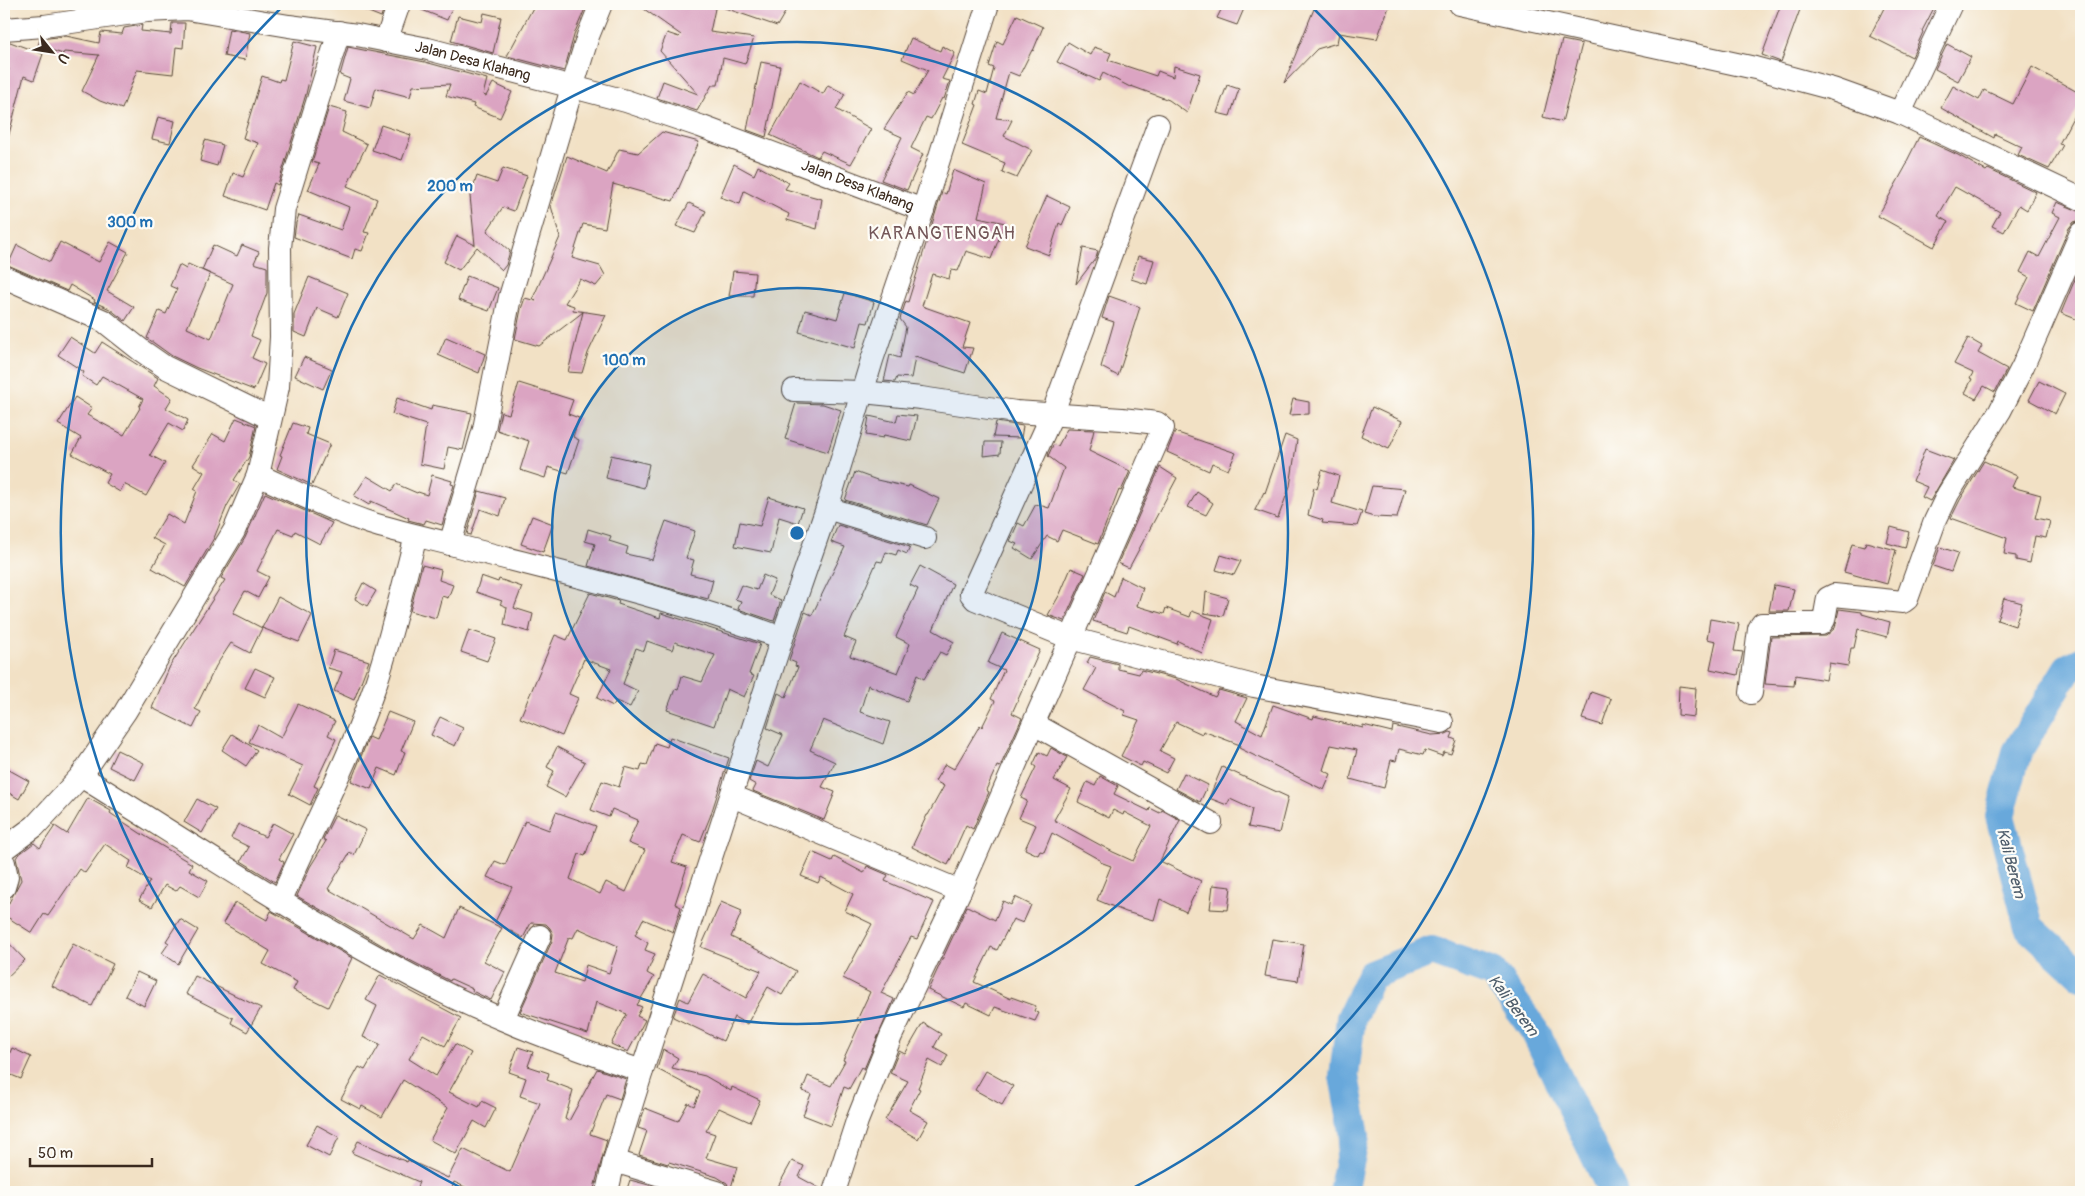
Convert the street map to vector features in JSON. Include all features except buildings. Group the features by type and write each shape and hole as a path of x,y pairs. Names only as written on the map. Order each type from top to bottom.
{"street":[{"path":"386,41 399,4"},
{"path":"450,544 484,429 510,297 588,36 601,4"},
{"path":"607,1192 614,1161 642,1071 782,638 827,508 872,360 923,210 988,4"},
{"path":"1460,4 1755,68 1833,89 1900,113 2081,199"},
{"path":"1900,113 1951,4"},
{"name":"Jalan Desa Klahang","path":"4,29 44,26 188,6 289,26 339,32 386,41 488,64 626,102 700,126 923,210"},
{"path":"4,849 35,826 81,776 125,712 234,531 258,475 278,387 281,337 280,248 284,209 339,32"},
{"path":"1158,125 1052,415 971,594 975,599 1070,638 1254,686 1442,722"},
{"path":"1751,694 1759,629 1762,624 1821,624 1824,620 1828,598 1834,594 1903,602 1907,599 1935,521 1948,494 2000,411 2023,366 2081,233"},
{"path":"4,277 104,321 165,367 270,418"},
{"path":"794,390 863,392 921,398 1016,412 1122,418 1157,423 1163,428 960,891 891,1036 858,1121 834,1192"},
{"path":"258,475 321,504 368,522 734,620 782,638"},
{"path":"827,508 925,538"},
{"path":"280,902 308,837 340,772 376,683 416,536"},
{"path":"1034,724 1210,823"},
{"path":"81,776 280,902 425,983 503,1019 579,1050 642,1071"},
{"path":"732,796 960,891"},
{"path":"4,863 7,877 4,887"},
{"path":"503,1019 540,936"},
{"path":"614,1161 717,1192"}],"waterway":[{"name":"Kali Berem","path":"2081,662 2068,668 2017,752 2000,816 2029,927 2081,975"},
{"name":"Kali Berem","path":"1343,1192 1355,1136 1344,1076 1351,1018 1371,975 1432,951 1493,973 1535,1031 1613,1192"}],"district":[{"name":"KARANGTENGAH","path":"942,233"}]}
